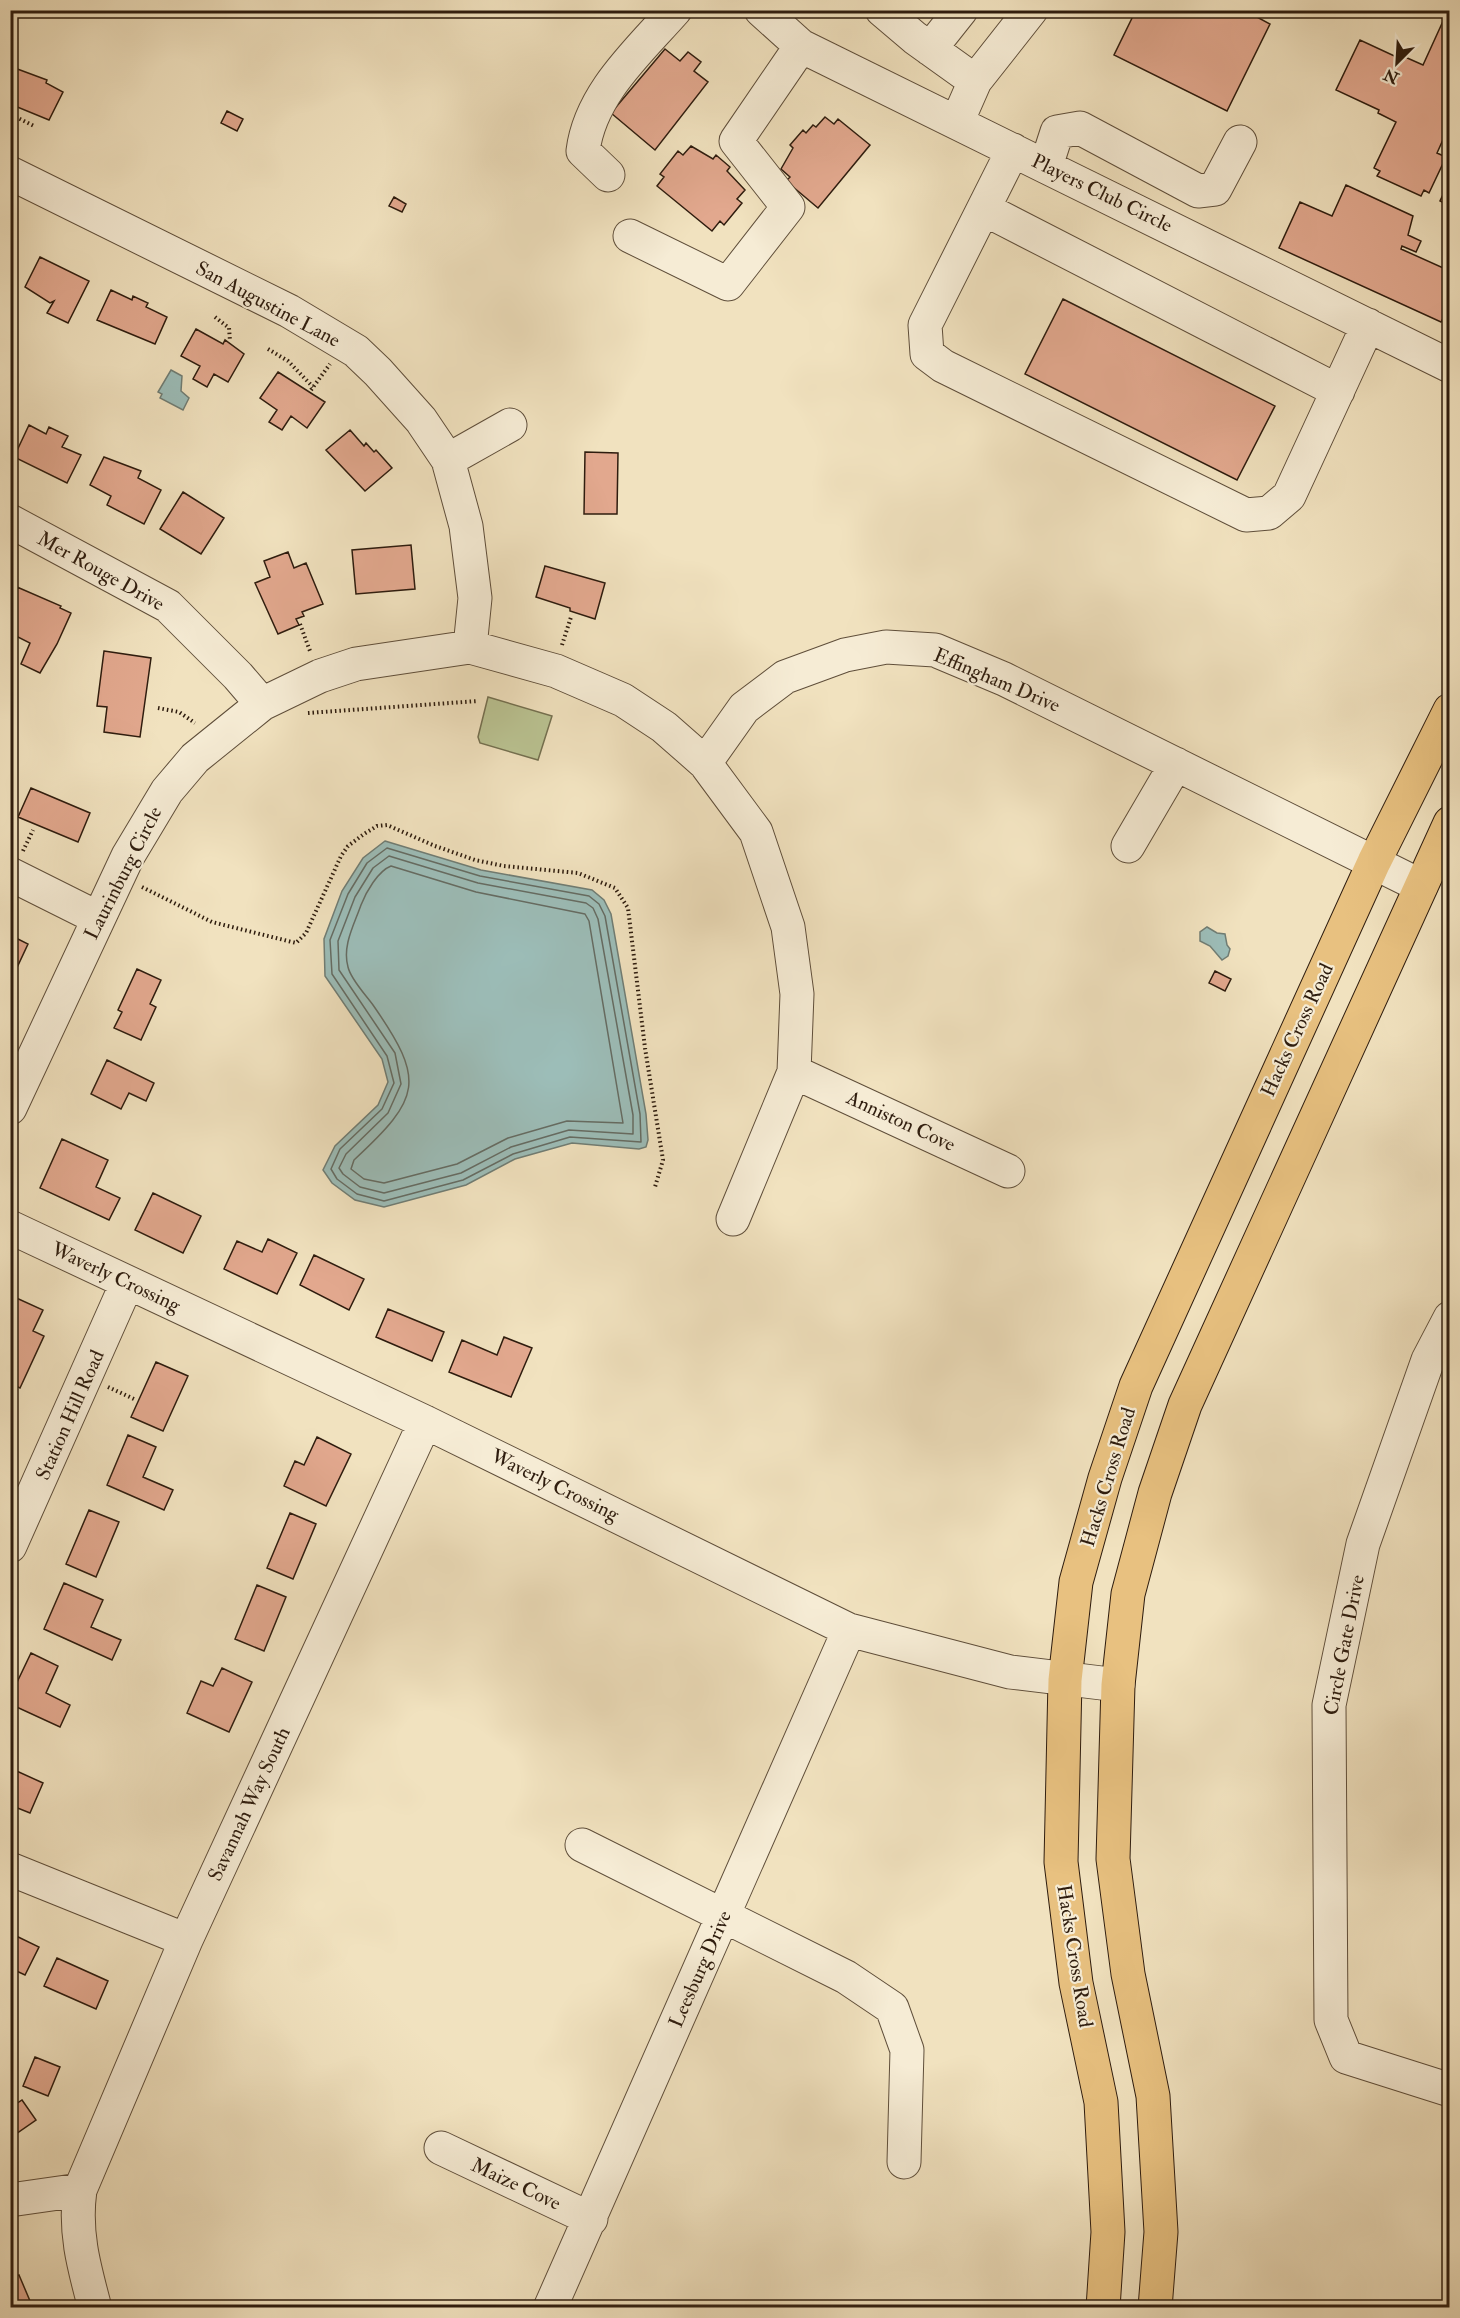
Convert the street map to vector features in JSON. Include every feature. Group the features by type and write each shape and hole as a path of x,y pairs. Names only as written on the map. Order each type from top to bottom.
{"main road":[{"name":"Hacks Cross Road","path":"1103,2307 1108,2232 1101,2102 1076,1983 1061,1862 1065,1680 1076,1582 1105,1478 1136,1386 1374,862 1449,710"},
{"path":"1155,2307 1161,2232 1153,2096 1128,1974 1113,1859 1118,1685 1128,1594 1155,1493 1185,1405 1449,824"}],"street":[{"path":"608,175 583,151 585,135 598,100 675,10"},
{"name":"Players Club Circle","path":"761,10 801,46 1449,366"},
{"path":"882,10 930,49 975,81"},
{"path":"930,49 961,10"},
{"path":"957,122 975,81 1031,10"},
{"path":"630,236 728,284 788,207 736,141 801,46"},
{"path":"1047,166 1057,132 1080,128 1198,190 1215,189 1240,142"},
{"path":"1013,150 925,325 927,354 943,366 1246,515 1269,513 1290,496 1368,325"},
{"name":"San Augustine Lane","path":"10,173 289,311 356,351 421,420 448,460 466,526 473,588 470,647"},
{"path":"984,209 1338,391"},
{"path":"448,460 510,426"},
{"name":"Mer Rouge Drive","path":"10,521 168,606 238,676 262,704"},
{"name":"Laurinburg Circle","path":"10,1108 128,856 154,810 181,772 213,740 262,704 320,676 356,664 470,647 556,671 623,700 664,727 705,763 756,832 780,896 794,964 796,994 794,1072 733,1219"},
{"name":"Effingham Drive","path":"705,763 744,708 785,677 845,655 886,647 935,650 1004,679 1421,886"},
{"path":"1128,846 1176,764"},
{"path":"10,874 98,918"},
{"name":"Anniston Cove","path":"794,1072 1008,1171"},
{"name":"Waverly Crossing","path":"10,1227 425,1422 849,1630 1010,1672 1118,1685"},
{"name":"Station Hill Road","path":"10,1546 127,1283"},
{"name":"Circle Gate Drive","path":"1449,1318 1428,1360 1363,1544 1329,1705 1331,2020 1347,2057 1449,2090"},
{"name":"Savannah Way South","path":"95,2307 80,2251 76,2216 80,2190 186,1940 425,1422"},
{"name":"Leesburg Drive","path":"550,2307 591,2219 849,1630"},
{"path":"582,1845 846,1977 892,2008 907,2050 904,2162"},
{"path":"10,1869 186,1940"},
{"name":"Maize Cove","path":"441,2148 591,2219"},
{"path":"10,2200 80,2190"}],"path":[{"path":"12,109 14,116 34,126"},
{"path":"215,317 229,328 230,341"},
{"path":"268,349 288,361 312,389 333,359"},
{"path":"303,713 478,700"},
{"path":"158,708 179,712 213,740"},
{"path":"139,885 212,922 296,942 306,933 341,856 348,846 377,826 387,825 475,860 504,866 578,873 615,888 628,908 645,1048 663,1160 661,1177 655,1187"},
{"path":"134,896 142,879"}],"green space":[{"path":"488,697 552,716 538,760 480,743 478,737"}],"water":[{"path":"171,370 182,376 181,391 189,398 183,410 160,398 162,394 158,392"},
{"path":"385,841 481,870 592,890 604,900 611,914 646,1114 648,1140 646,1147 639,1149 572,1143 515,1159 466,1185 384,1207 355,1200 332,1183 323,1170 335,1146 378,1105 388,1082 382,1059 325,976 324,939 342,891 363,858"},
{"path":"1207,927 1217,933 1225,934 1230,949 1228,956 1222,960 1210,946 1200,941 1200,932"}],"building":[{"path":"1136,10 1244,10 1270,24 1227,111 1114,55"},
{"path":"1444,19 1450,22 1450,134 1446,133 1437,153 1446,157 1429,193 1424,190 1421,196 1377,176 1380,171 1374,168 1396,122 1378,113 1379,110 1336,90 1360,40 1403,60 1405,57 1423,65"},
{"path":"665,49 680,61 688,52 701,62 694,71 708,82 655,150 611,113"},
{"path":"12,67 47,80 46,83 63,92 49,120 10,104"},
{"path":"227,111 243,119 237,131 221,123"},
{"path":"825,117 834,124 838,119 870,145 818,208 786,181 790,177 781,169 793,148 790,145 803,130 806,133 813,125 816,127"},
{"path":"691,146 713,159 716,155 730,167 727,171 745,190 737,199 742,203 724,225 720,221 712,231 657,186 664,177 660,174 678,151 683,155"},
{"path":"1450,180 1450,206 1440,201"},
{"path":"1346,185 1413,216 1408,235 1421,241 1416,252 1402,246 1401,249 1450,271 1450,306 1441,322 1279,248 1300,202 1332,216"},
{"path":"394,197 406,204 402,212 389,206"},
{"path":"40,257 89,281 68,323 47,313 54,301 50,303 25,287"},
{"path":"111,290 132,300 133,296 148,303 146,307 167,317 155,344 97,320"},
{"path":"1063,299 1275,406 1237,480 1025,374"},
{"path":"196,329 223,344 225,340 244,354 228,382 214,374 207,387 193,379 200,366 181,356"},
{"path":"278,372 325,402 307,428 291,416 282,430 269,422 277,410 260,398"},
{"path":"29,425 46,434 49,427 68,436 62,447 81,455 67,483 14,457"},
{"path":"350,430 364,446 366,443 374,452 376,450 392,468 365,491 326,450"},
{"path":"585,452 618,453 617,514 584,514"},
{"path":"104,457 141,471 138,478 161,490 144,524 107,505 111,496 90,485"},
{"path":"183,492 224,518 201,554 160,529"},
{"path":"411,545 415,589 356,594 352,550"},
{"path":"288,552 294,568 306,563 323,604 302,612 304,616 296,619 299,625 278,634 255,583 270,577 264,561"},
{"path":"545,566 605,583 595,619 536,597"},
{"path":"17,587 61,606 60,608 71,613 40,673 21,664 30,643 10,633 10,601"},
{"path":"104,651 151,658 140,737 104,732 107,707 97,706"},
{"path":"31,788 90,813 78,842 18,817"},
{"path":"10,935 28,944 13,976 10,975"},
{"path":"137,969 161,980 150,1004 156,1007 141,1040 114,1028 122,1012 118,1010"},
{"path":"1215,971 1231,979 1225,991 1209,983"},
{"path":"107,1060 154,1083 146,1101 129,1093 121,1109 91,1094"},
{"path":"62,1139 108,1160 96,1187 120,1198 109,1220 40,1188"},
{"path":"153,1193 201,1216 183,1253 135,1230"},
{"path":"268,1239 297,1253 277,1294 224,1269 237,1241 262,1252"},
{"path":"314,1255 364,1279 349,1310 300,1285"},
{"path":"12,1296 43,1310 33,1331 44,1336 20,1388 10,1383"},
{"path":"388,1309 444,1332 432,1361 376,1337"},
{"path":"504,1337 532,1348 511,1397 449,1372 462,1340 497,1355"},
{"path":"156,1362 188,1376 163,1431 131,1417"},
{"path":"128,1435 156,1447 143,1477 173,1490 164,1510 107,1485"},
{"path":"317,1437 351,1454 326,1506 284,1486 295,1461 304,1465"},
{"path":"89,1510 119,1522 96,1577 66,1564"},
{"path":"290,1513 316,1524 293,1579 267,1568"},
{"path":"64,1583 103,1600 91,1627 121,1640 112,1660 44,1629"},
{"path":"257,1585 286,1597 264,1651 235,1639"},
{"path":"31,1653 58,1666 46,1693 70,1705 60,1727 10,1704 10,1697"},
{"path":"222,1668 252,1682 229,1732 187,1713 201,1681 213,1686"},
{"path":"10,1768 43,1783 30,1813 10,1805"},
{"path":"10,1933 39,1947 25,1975 10,1968"},
{"path":"57,1958 108,1981 96,2009 44,1986"},
{"path":"35,2057 60,2067 48,2096 23,2086"},
{"path":"22,2100 36,2120 10,2138 10,2108"},
{"path":"19,2275 33,2308 10,2308 10,2278"}]}
